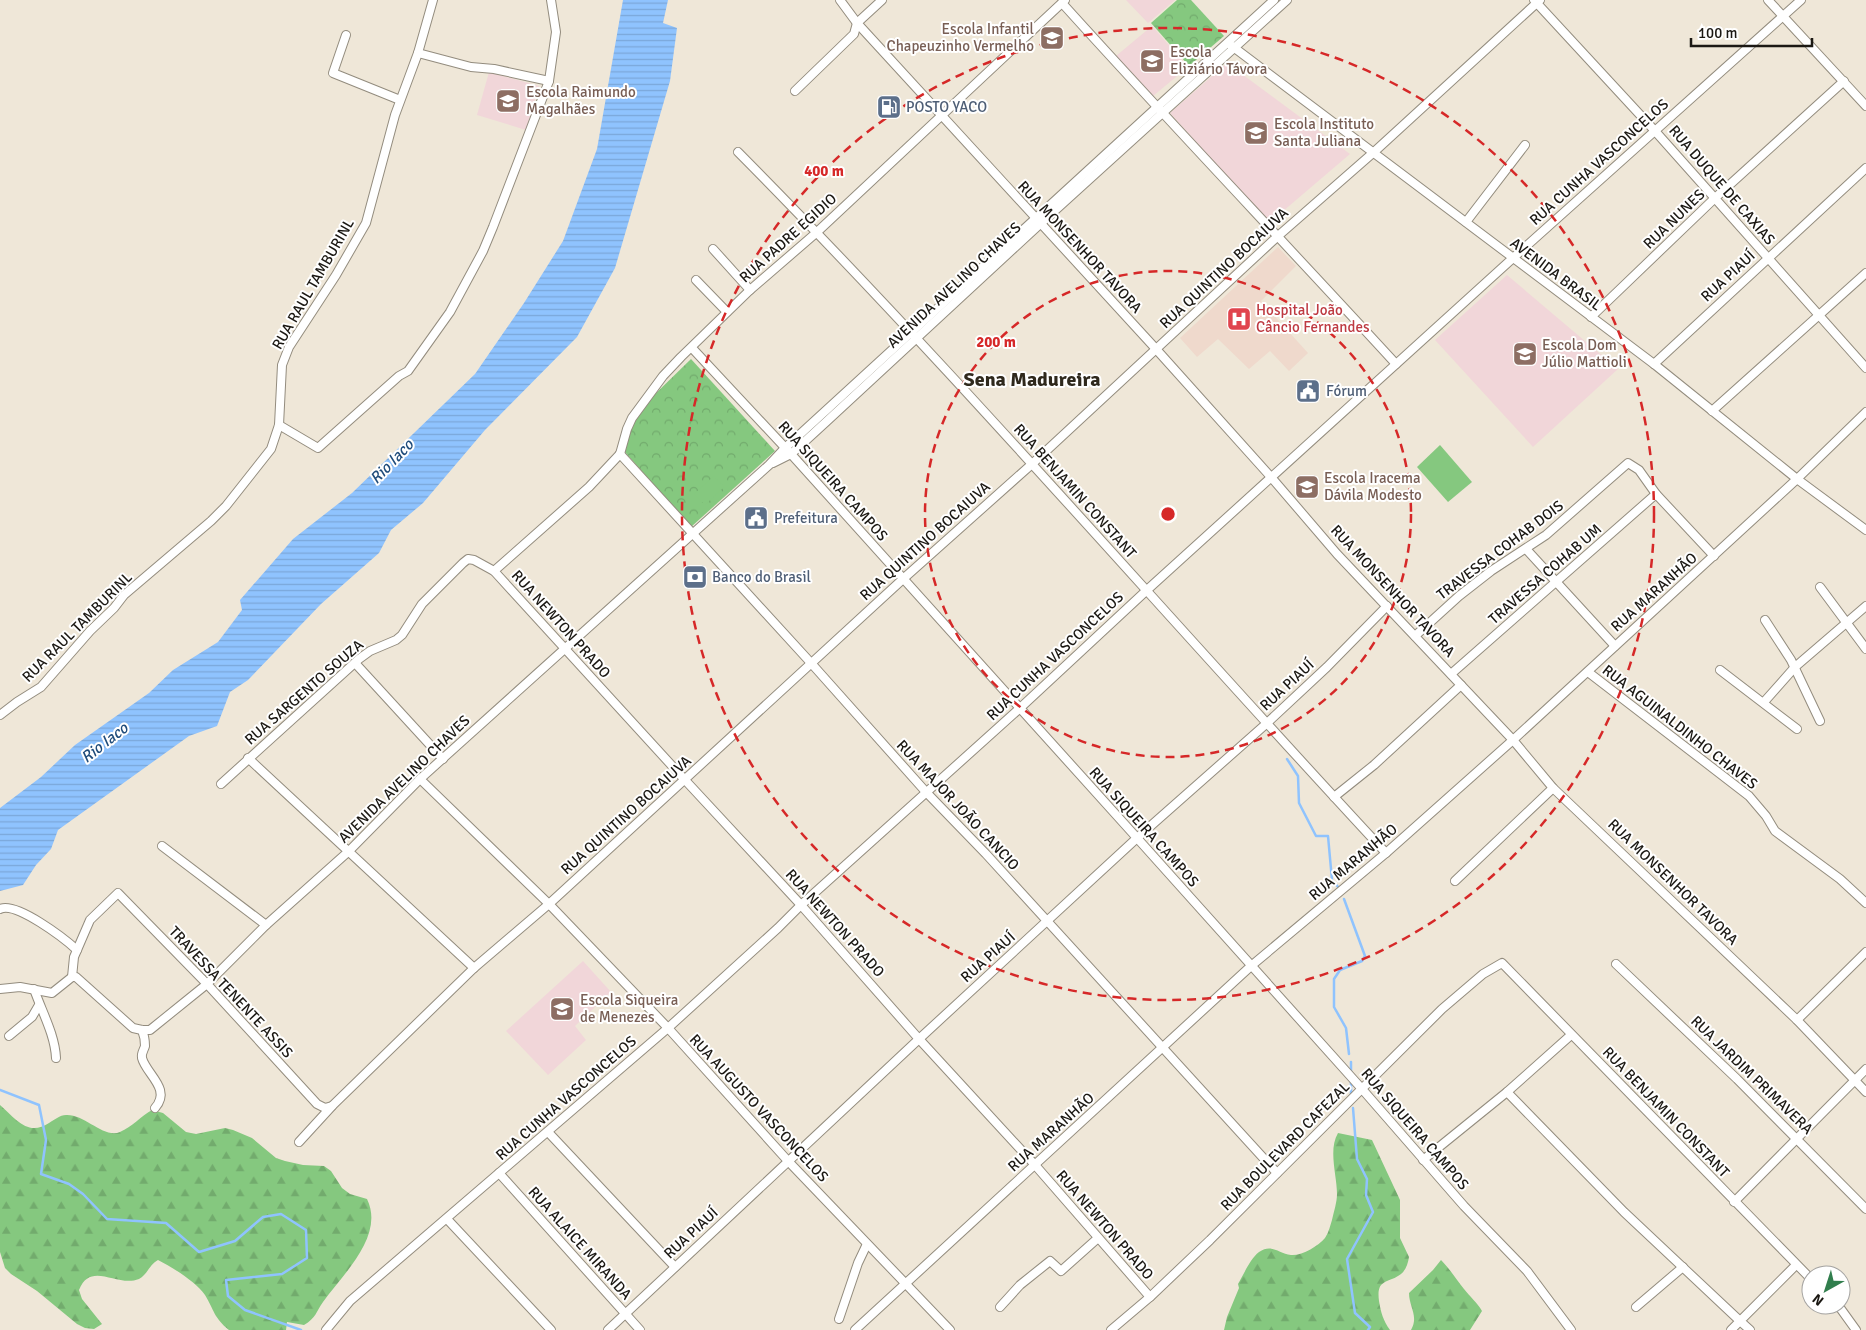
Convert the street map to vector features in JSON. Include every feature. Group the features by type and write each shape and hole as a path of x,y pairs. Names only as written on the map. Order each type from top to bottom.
{"street":[{"name":"RUA RAUL TAMBURINL","path":"0,715 41,687 124,595 162,565 221,511 272,449 279,425 282,366 289,347 336,275 366,223 400,100 418,53 433,0"},
{"path":"279,425 318,448 399,376 408,371 450,312 483,250 549,81 556,32 551,0"},
{"name":"RUA MONSENHOR TAVORA","path":"840,0 857,23 1156,349 1337,554 1513,740 1553,788 1797,1020 1866,1092"},
{"path":"796,91 854,34 857,23 882,0"},
{"name":"AVENIDA AVELINO CHAVES","path":"142,1030 150,1030 206,984 266,925 349,851 442,759 769,465 788,451 917,339 1156,107 1274,0"},
{"name":"AVENIDA AVELINO CHAVES","path":"788,451 911,332 1037,221 1163,114 1287,0"},
{"path":"1768,0 1866,106"},
{"name":"RUA CUNHA VASCONCELOS","path":"327,1329 350,1301 668,1028 1271,477 1655,130 1802,0"},
{"path":"1063,1 1156,107 1396,364"},
{"name":"RUA PADRE EGIDIO","path":"620,454 632,418 663,376 750,290 816,233 1063,1"},
{"name":"RUA DUQUE DE CAXIAS","path":"1537,1 1655,130 1866,368"},
{"name":"RUA QUINTINO BOCAIUVA","path":"299,1142 328,1107 474,968 549,904 903,578 1032,464 1278,236 1374,152 1537,1"},
{"path":"346,35 333,73 400,100"},
{"name":"AVENIDA BRASIL","path":"1228,43 1654,364 1798,479 1866,530"},
{"path":"418,53 463,65 494,69 549,81"},
{"name":"RUA NUNES","path":"1591,318 1715,198 1844,81"},
{"path":"1466,222 1525,144"},
{"name":"RUA BENJAMIN CONSTANT","path":"738,152 911,332 1147,590 1266,724 1386,853"},
{"name":"RUA PIAUÍ","path":"1654,364 1866,168"},
{"path":"714,249 750,290"},
{"path":"1712,411 1866,273"},
{"path":"696,280 727,312"},
{"name":"RUA SIQUEIRA CAMPOS","path":"692,348 788,451 1137,838 1464,1206 1528,1271 1571,1330"},
{"name":"RUA MARANHÃO","path":"855,1330 1251,966 1386,853 1588,672 1798,479 1866,412"},
{"path":"494,571 589,488 620,454"},
{"name":"RUA MAJOR JOÃO CANCIO","path":"620,454 812,663 926,792 1277,1173"},
{"name":"TRAVESSA COHAB DOIS","path":"1415,636 1459,596 1491,571 1526,549 1554,528 1624,465 1628,463 1635,466 1656,494"},
{"path":"1656,494 1714,556"},
{"name":"TRAVESSA COHAB UM","path":"1451,674 1656,494"},
{"path":"1526,549 1615,646"},
{"name":"RUA SARGENTO SOUZA","path":"221,784 355,663 370,651 396,640 402,635 422,604 468,559 474,560 494,571"},
{"name":"RUA NEWTON PRADO","path":"494,571 802,905 1150,1297"},
{"path":"1820,587 1866,649"},
{"name":"RUA PIAUÍ","path":"608,1330 1137,838 1266,724 1327,667 1387,606"},
{"path":"1764,702 1795,668 1866,606"},
{"path":"1765,620 1795,668 1820,721"},
{"path":"355,663 442,759"},
{"path":"1720,670 1797,729"},
{"name":"RUA AGUINALDINHO CHAVES","path":"1588,672 1749,796 1766,816 1775,831 1840,879 1866,903"},
{"path":"1334,798 1461,685"},
{"name":"RUA SARGENTO SOUZA","path":"248,758 474,968"},
{"name":"RUA AUGUSTO VASCONCELOS","path":"420,779 549,904 668,1028 788,1161 950,1330"},
{"path":"1455,881 1553,788"},
{"path":"162,846 266,925"},
{"name":"TRAVESSA TENENTE ASSIS","path":"77,950 90,920 118,893 206,984 317,1104 328,1107"},
{"path":"0,909 3,907 14,908 65,939 77,950 74,957 72,977 52,993 20,987 0,989"},
{"path":"1797,1020 1866,952"},
{"name":"RUA BENJAMIN CONSTANT","path":"1502,963 1801,1270"},
{"name":"RUA BOULEVARD CAFEZAL","path":"1111,1330 1150,1297 1210,1240 1442,1009 1483,974 1502,963"},
{"name":"RUA JARDIM PRIMAVERA","path":"1616,964 1797,1138 1866,1209"},
{"path":"72,977 76,977 83,982 134,1028 142,1030 145,1045 142,1055 143,1060 158,1082 161,1096 155,1108"},
{"path":"34,989 55,1042 56,1058"},
{"path":"9,1036 32,1017 40,1005"},
{"path":"1423,1160 1506,1092 1571,1035"},
{"path":"1734,1202 1866,1069"},
{"path":"1506,1092 1624,1212 1750,1330"},
{"path":"548,1132 675,1267"},
{"name":"RUA ALAICE MIRANDA","path":"499,1173 640,1330"},
{"path":"446,1219 550,1330"},
{"path":"1000,1307 1020,1285 1050,1261 1061,1271 1098,1238"},
{"path":"839,1319 858,1263 867,1244"},
{"path":"1731,1330 1796,1265"},
{"path":"1636,1307 1682,1267"},
{"path":"1845,1315 1856,1330"}],"shaded area":[{"path":"1126,0 1175,0 1148,23"},
{"name":"Escola Eliziário Távora","path":"1152,26 1188,67 1153,96 1116,56"},
{"name":"Escola Instituto Santa Juliana","path":"1227,63 1350,154 1269,223 1170,113"},
{"name":"Escola Raimundo Magalhães","path":"489,72 539,86 526,130 477,115"},
{"name":"Hospital João Câncio Fernandes","path":"1278,247 1296,266 1261,301 1308,353 1289,371 1270,351 1249,369 1218,339 1197,357 1180,338"},
{"name":"Escola Dom Júlio Mattioli","path":"1507,275 1618,369 1533,447 1435,340"},
{"name":"Escola Siqueira de Menezes","path":"583,961 611,992 575,1026 586,1040 548,1075 506,1031"}],"green space":[{"path":"1177,0 1191,0 1224,36 1189,66 1151,23"},
{"path":"691,359 775,451 691,527 624,451 633,422 649,400"},
{"path":"1440,445 1472,482 1448,502 1417,467"},
{"path":"714,476 724,487 705,505 694,494"},
{"path":"0,1105 17,1121 28,1127 35,1128 42,1127 66,1115 80,1118 107,1132 114,1133 124,1130 152,1110 163,1113 186,1132 196,1134 225,1128 233,1130 252,1138 276,1158 303,1165 324,1166 331,1171 342,1188 350,1194 367,1199 371,1213 371,1227 359,1254 313,1317 304,1325 287,1322 286,1330 229,1330 217,1318 205,1295 196,1285 158,1260 139,1279 131,1281 97,1276 90,1277 84,1281 79,1290 82,1299 102,1324 94,1329 85,1328 77,1324 5,1268 0,1252"},
{"path":"1338,1133 1372,1140 1400,1200 1400,1238 1409,1259 1403,1272 1379,1288 1379,1301 1382,1313 1390,1330 1224,1330 1227,1317 1239,1288 1238,1284 1259,1252 1272,1249 1291,1255 1300,1254 1314,1247 1325,1238 1332,1220 1337,1197 1333,1155"},
{"path":"1441,1260 1482,1311 1470,1330 1411,1330 1414,1316 1409,1293"}],"water":[{"name":"Rio Iaco","path":"623,0 668,0 663,23 677,28 670,81 615,268 577,337 485,430 423,503 391,530 379,553 321,604 248,680 230,692 217,726 189,736 58,830 51,849 36,865 23,885 0,891 0,808 41,777 75,745 149,693 173,670 218,642 242,610 240,600 293,539 352,493 475,374 524,303 563,241 597,149"}],"waterway":[{"path":"1287,759 1298,776 1299,803 1316,836 1328,836 1332,880 1339,888"},
{"path":"1344,899 1365,956 1362,961 1340,970 1334,979 1334,1007 1346,1028 1349,1054"},
{"path":"1351,1062 1351,1073"},
{"path":"1351,1081 1351,1094"},
{"path":"0,1090 39,1105 46,1140 41,1174 69,1184 83,1194 107,1219 166,1223 199,1252 235,1241 263,1217 281,1214 306,1230 307,1258 282,1274 226,1280 228,1296 245,1310 301,1330"},
{"path":"1353,1108 1357,1159 1367,1179 1366,1195 1373,1212 1347,1259 1355,1313 1370,1327 1368,1330"}],"place":[{"name":"Escola Infantil Chapeuzinho Vermelho","path":"1052,38"},
{"name":"Escola Eliziário Távora","path":"1152,61"},
{"name":"Escola Raimundo Magalhães","path":"508,101"},
{"name":"POSTO YACO","path":"889,107"},
{"name":"Escola Instituto Santa Juliana","path":"1256,133"},
{"name":"Hospital João Câncio Fernandes","path":"1239,319"},
{"name":"Escola Dom Júlio Mattioli","path":"1525,354"},
{"name":"Fórum","path":"1308,391"},
{"name":"Escola Iracema Dávila Modesto","path":"1307,487"},
{"name":"Prefeitura","path":"756,518"},
{"name":"Banco do Brasil","path":"695,577"},
{"name":"Escola Siqueira de Menezes","path":"562,1009"}],"district":[{"name":"Sena Madureira","path":"1032,379"}]}
